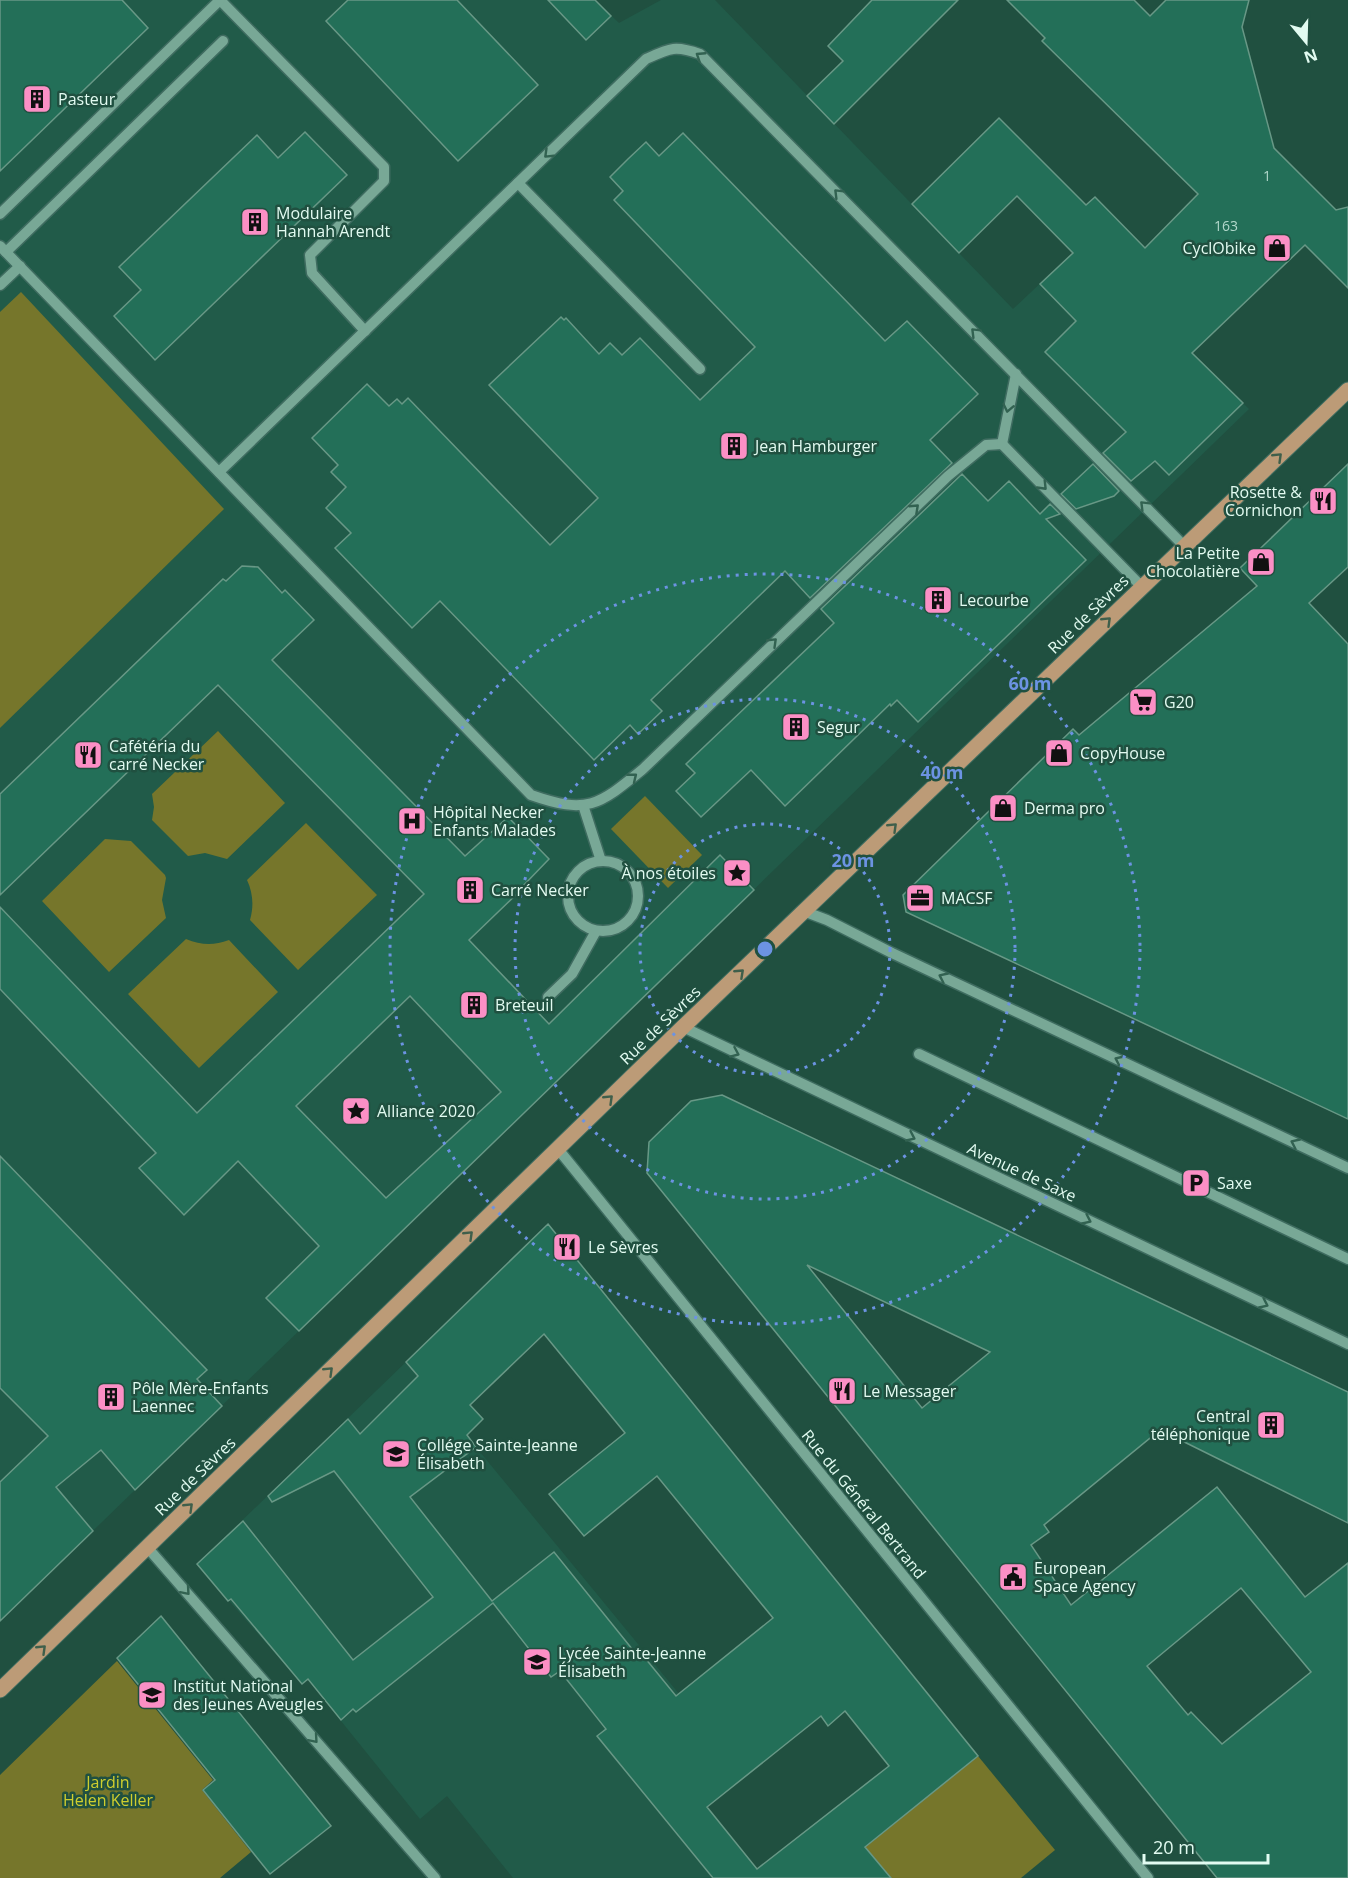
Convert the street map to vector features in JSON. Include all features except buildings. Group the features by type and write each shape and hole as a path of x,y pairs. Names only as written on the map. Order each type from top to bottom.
{"main road":[{"name":"Rue de Sèvres","path":"0,1690 682,1028 806,912 1348,390"}],"street":[{"path":"0,214 220,0 384,167 384,181 310,255 312,273 365,331"},
{"path":"223,41 3,249 531,795 558,804 583,805 607,798 643,769 948,476 986,445 1002,444 1142,587"},
{"path":"219,472 646,59 665,50 681,47 700,54 1185,547"},
{"path":"518,183 700,369"},
{"path":"0,285 20,266"},
{"path":"1002,444 1016,374"},
{"path":"583,805 600,861"},
{"path":"600,861 613,862 624,868 634,878 638,892 637,906 631,917 621,926 609,931 596,931 576,919 570,910 568,899 570,885 575,874 591,863 600,861"},
{"path":"806,912 1348,1168"},
{"path":"548,997 572,974 596,931"},
{"name":"Avenue de Saxe","path":"682,1028 1348,1344"},
{"path":"919,1054 1348,1259"},
{"name":"Rue du Général Bertrand","path":"558,1149 1148,1878"},
{"path":"147,1547 435,1878"}],"shaded area":[{"name":"Hôpital Necker Enfants Malades","path":"0,0 595,0 619,23 661,0 715,0 1013,309 1081,245 1249,409 0,1621"},
{"path":"406,1362 712,1734 643,1793 713,1878 513,1878 447,1796 420,1819 308,1680 302,1684 197,1564"}],"green space":[{"path":"21,292 224,509 0,728 0,312"},
{"path":"218,731 285,803 227,859 205,853 188,856 152,820 154,807 152,794"},
{"path":"645,796 702,855 668,888 611,829"},
{"path":"306,823 377,895 298,970 250,920 252,900 247,880"},
{"path":"105,839 131,841 166,878 162,900 166,918 109,972 42,901"},
{"path":"186,939 207,944 229,940 278,992 199,1068 128,994"},
{"name":"Jardin Helen Keller","path":"117,1661 213,1780 202,1790 251,1852 220,1878 0,1878 0,1775"},
{"path":"978,1756 1055,1850 1021,1878 891,1878 865,1847"}],"place":[{"name":"Pasteur","path":"37,99"},
{"name":"Modulaire Hannah Arendt","path":"255,222"},
{"name":"CyclObike","path":"1277,248"},
{"name":"Jean Hamburger","path":"734,446"},
{"name":"Rosette & Cornichon","path":"1323,501"},
{"name":"La Petite Chocolatière","path":"1261,562"},
{"name":"Lecourbe","path":"938,600"},
{"name":"G20","path":"1143,702"},
{"name":"Segur","path":"796,727"},
{"name":"CopyHouse","path":"1059,753"},
{"name":"Cafétéria du carré Necker","path":"88,755"},
{"name":"Derma pro","path":"1003,808"},
{"name":"Hôpital Necker Enfants Malades","path":"412,821"},
{"name":"À nos étoiles","path":"737,873"},
{"name":"Carré Necker","path":"470,890"},
{"name":"MACSF","path":"920,898"},
{"name":"Breteuil","path":"474,1005"},
{"name":"Alliance 2020","path":"356,1111"},
{"name":"Saxe","path":"1196,1183"},
{"name":"Le Sèvres","path":"567,1247"},
{"name":"Le Messager","path":"842,1391"},
{"name":"Pôle Mère-Enfants Laennec","path":"111,1397"},
{"name":"Central téléphonique","path":"1271,1425"},
{"name":"Collége Sainte-Jeanne Élisabeth","path":"396,1454"},
{"name":"European Space Agency","path":"1013,1577"},
{"name":"Lycée Sainte-Jeanne Élisabeth","path":"537,1662"},
{"name":"Institut National des Jeunes Aveugles","path":"152,1695"}]}
